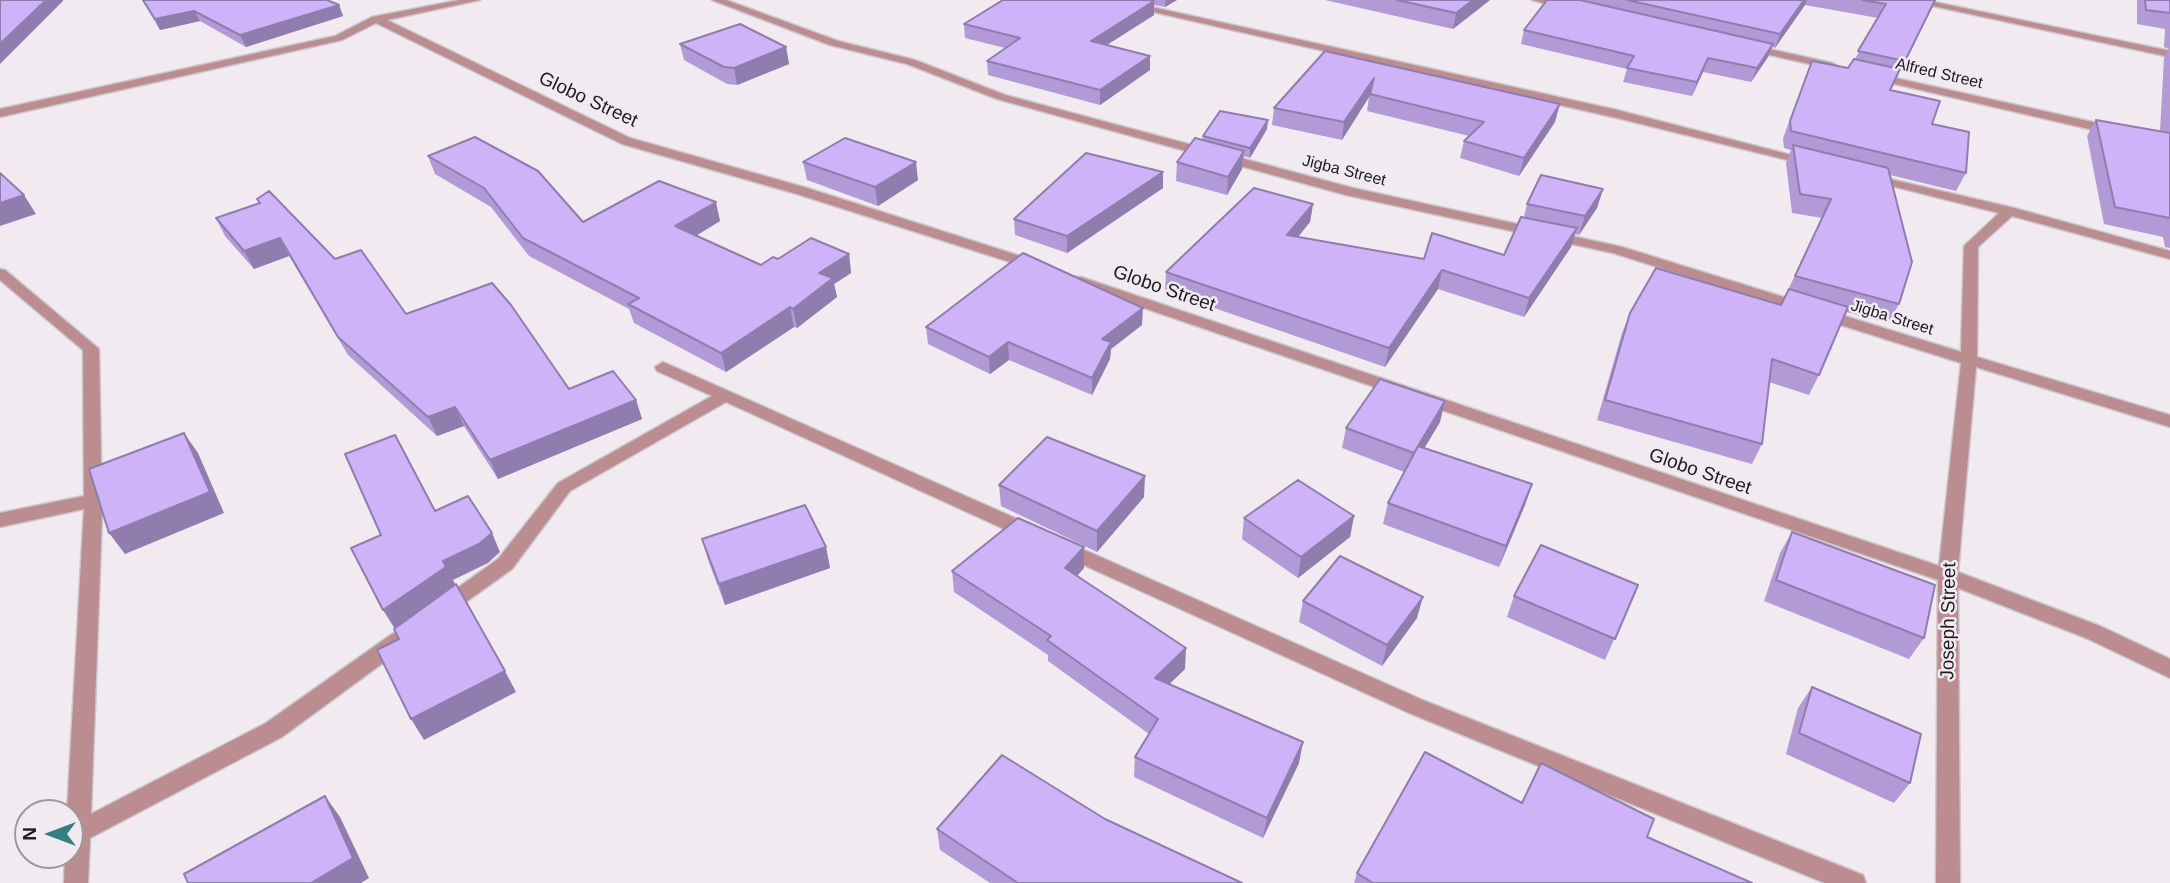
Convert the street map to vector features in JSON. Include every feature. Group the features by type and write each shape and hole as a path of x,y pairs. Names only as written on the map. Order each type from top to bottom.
{"street":[{"path":"0,113 338,38 376,19 475,0"},
{"name":"Jigba Street","path":"717,0 834,43 911,62 1001,97 1351,192 1617,250 1780,303 2170,421"},
{"path":"1106,0 1617,114 1820,164"},
{"path":"1537,0 1578,9"},
{"path":"1910,0 2170,54"},
{"name":"Globo Street","path":"376,19 626,141 949,236 1948,576 2093,632 2170,669"},
{"path":"1739,45 1846,69"},
{"name":"Alfred Street","path":"1859,72 2129,134"},
{"path":"1860,174 2170,255"},
{"name":"Joseph Street","path":"1948,883 1948,576 1969,360 1971,246 2009,211"},
{"path":"0,273 92,349 93,501 80,799"},
{"path":"663,367 1417,707 1854,883"},
{"path":"84,829 274,730 505,564 564,487 726,395"},
{"path":"0,520 93,501"}],"building":[{"path":"0,0 46,0 0,44"},
{"path":"143,0 327,0 339,5 240,35 194,11 155,19"},
{"path":"1003,0 1154,1 1091,41 1150,56 1100,90 987,61 1020,38 964,24"},
{"path":"1397,0 1473,0 1456,13"},
{"path":"1547,0 1580,0 1773,44 1757,68 1708,58 1697,82 1627,68 1634,56 1524,30"},
{"path":"1627,0 1804,0 1780,34"},
{"path":"1862,0 1935,0 1905,61 1858,51 1886,4"},
{"path":"2145,0 2170,0 2170,13 2146,10"},
{"path":"740,24 786,47 734,68 724,67 680,44"},
{"path":"1325,51 1560,104 1524,158 1464,141 1484,122 1370,94 1374,78 1344,122 1274,108"},
{"path":"1854,59 1900,69 1890,90 1940,101 1932,124 1969,132 1966,173 1791,131 1790,121 1812,61 1848,68"},
{"path":"1220,111 1268,120 1250,148 1203,136"},
{"path":"2096,120 2170,133 2170,218 2115,207"},
{"path":"475,137 538,171 583,222 659,181 716,202 675,226 761,265 773,257 778,259 811,238 849,254 819,273 833,278 793,309 790,307 721,353 628,304 639,298 523,238 484,188 428,156"},
{"path":"845,138 916,162 875,187 803,162"},
{"path":"1195,138 1244,151 1228,177 1177,162"},
{"path":"1793,145 1888,168 1912,262 1899,304 1795,276 1831,199 1800,194"},
{"path":"1086,153 1163,172 1067,236 1014,219"},
{"path":"0,173 24,195 0,203"},
{"path":"1541,175 1603,189 1585,216 1527,204"},
{"path":"1254,188 1313,204 1287,235 1424,259 1432,233 1504,255 1521,217 1577,228 1529,298 1442,270 1389,348 1166,272"},
{"path":"269,191 335,259 361,250 406,314 492,283 511,305 569,389 613,371 636,400 490,460 455,407 428,417 338,337 280,238 244,251 216,218 260,203 257,199"},
{"path":"1023,253 1143,308 1102,339 1111,342 1092,378 1008,342 989,357 926,327"},
{"path":"1656,268 1781,305 1789,289 1848,307 1819,375 1772,359 1762,444 1605,400 1630,313"},
{"path":"1380,379 1445,401 1414,453 1346,428"},
{"path":"184,433 210,492 109,533 89,469"},
{"path":"395,435 435,511 468,496 492,533 479,544 443,561 446,567 383,610 351,548 381,535 345,454"},
{"path":"1047,437 1145,476 1097,531 999,485"},
{"path":"1418,446 1532,484 1506,546 1388,503"},
{"path":"1298,480 1354,516 1301,557 1244,518"},
{"path":"805,505 826,547 719,584 702,539"},
{"path":"1018,518 1084,547 1065,568 1186,648 1155,678 1303,742 1267,818 1135,757 1158,719 1047,640 1051,636 952,571"},
{"path":"1792,532 1935,585 1924,638 1776,580"},
{"path":"1541,545 1638,585 1615,639 1514,596"},
{"path":"1340,556 1423,597 1387,645 1303,601"},
{"path":"456,584 505,671 411,719 377,650 399,639 394,629"},
{"path":"1812,687 1921,734 1910,783 1799,733"},
{"path":"1425,752 1522,803 1541,763 1654,819 1647,837 1752,883 1373,883 1357,873"},
{"path":"1002,755 1105,819 1242,883 1018,883 937,829"},
{"path":"325,796 353,858 311,883 188,883 184,874"}]}
